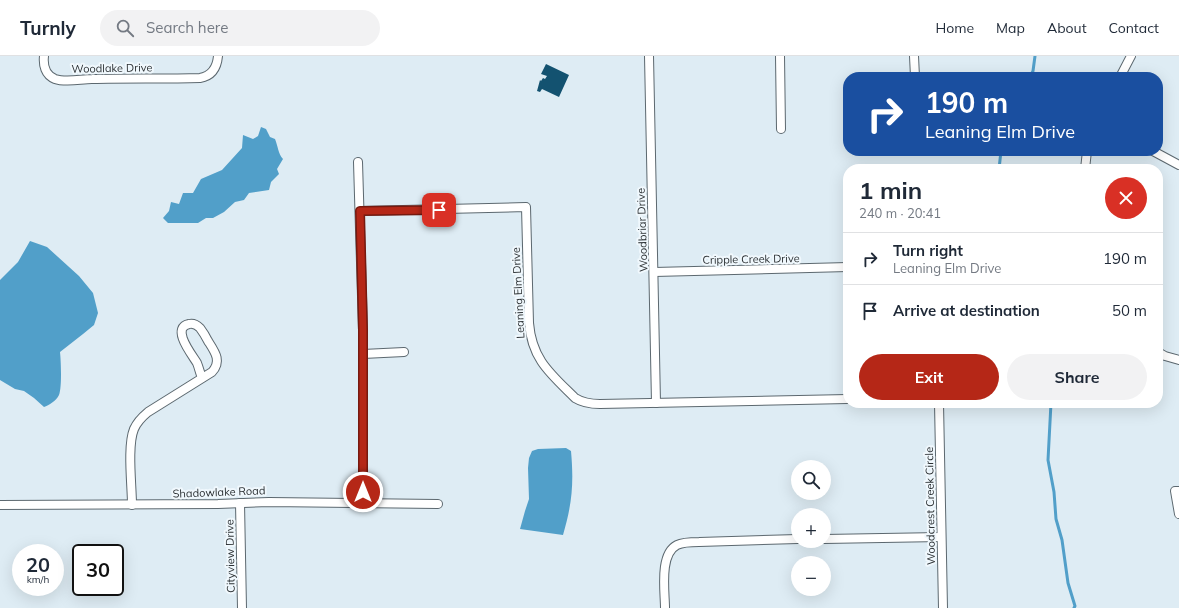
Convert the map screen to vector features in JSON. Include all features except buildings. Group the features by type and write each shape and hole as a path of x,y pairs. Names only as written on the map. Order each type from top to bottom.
{"street":[{"name":"Woodlake Drive","path":"44,56 44,66 46,71 52,77 61,80 205,77 213,72 218,56"},
{"name":"Woodbriar Drive","path":"649,56 656,403"},
{"path":"780,56 781,129"},
{"path":"914,56 915,72"},
{"path":"1123,72 1131,56"},
{"path":"1162,156 1179,165"},
{"path":"358,162 363,354 363,503"},
{"name":"Leaning Elm Drive","path":"360,211 526,207 530,335 534,350 545,368 575,398 581,402 592,404 843,398"},
{"name":"Cripple Creek Drive","path":"654,272 843,267"},
{"path":"132,505 131,440 139,420 148,412 202,378 215,368 218,359 202,330 198,326 189,324 185,326 181,334 182,339 198,366 202,378"},
{"path":"363,354 404,352"},
{"path":"1163,354 1179,360"},
{"name":"Woodcrest Creek Circle","path":"939,408 942,608"},
{"path":"1179,491 1175,491 1179,514"},
{"name":"Shadowlake Road","path":"0,505 132,505 270,502 438,504"},
{"name":"Cityview Drive","path":"240,503 242,608"},
{"path":"831,539 941,537"},
{"path":"665,608 666,561 671,550 676,546 689,542 791,540"}],"water":[{"path":"261,127 266,129 270,137 275,139 283,159 277,169 279,174 271,182 269,190 249,193 244,200 235,202 224,212 213,218 206,218 198,223 168,223 163,218 169,211 171,202 179,204 183,193 193,193 201,179 222,170 242,148 243,135 253,139 258,136"},
{"path":"30,241 47,247 79,276 93,293 98,313 94,325 60,352 61,380 59,395 54,401 44,407 24,391 15,389 0,380 0,280 18,262"},
{"path":"566,448 571,451 572,484 570,504 563,535 520,529 529,499 528,468 529,458 532,451 538,449"}],"waterway":[{"path":"1032,72 1035,56"},
{"path":"1000,156 1000,164"},
{"path":"1051,408 1048,460 1054,492 1056,519 1062,540 1068,583 1075,606 1074,608"}],"route":[{"path":"363,492 363,330 360,211 439,210"}]}
